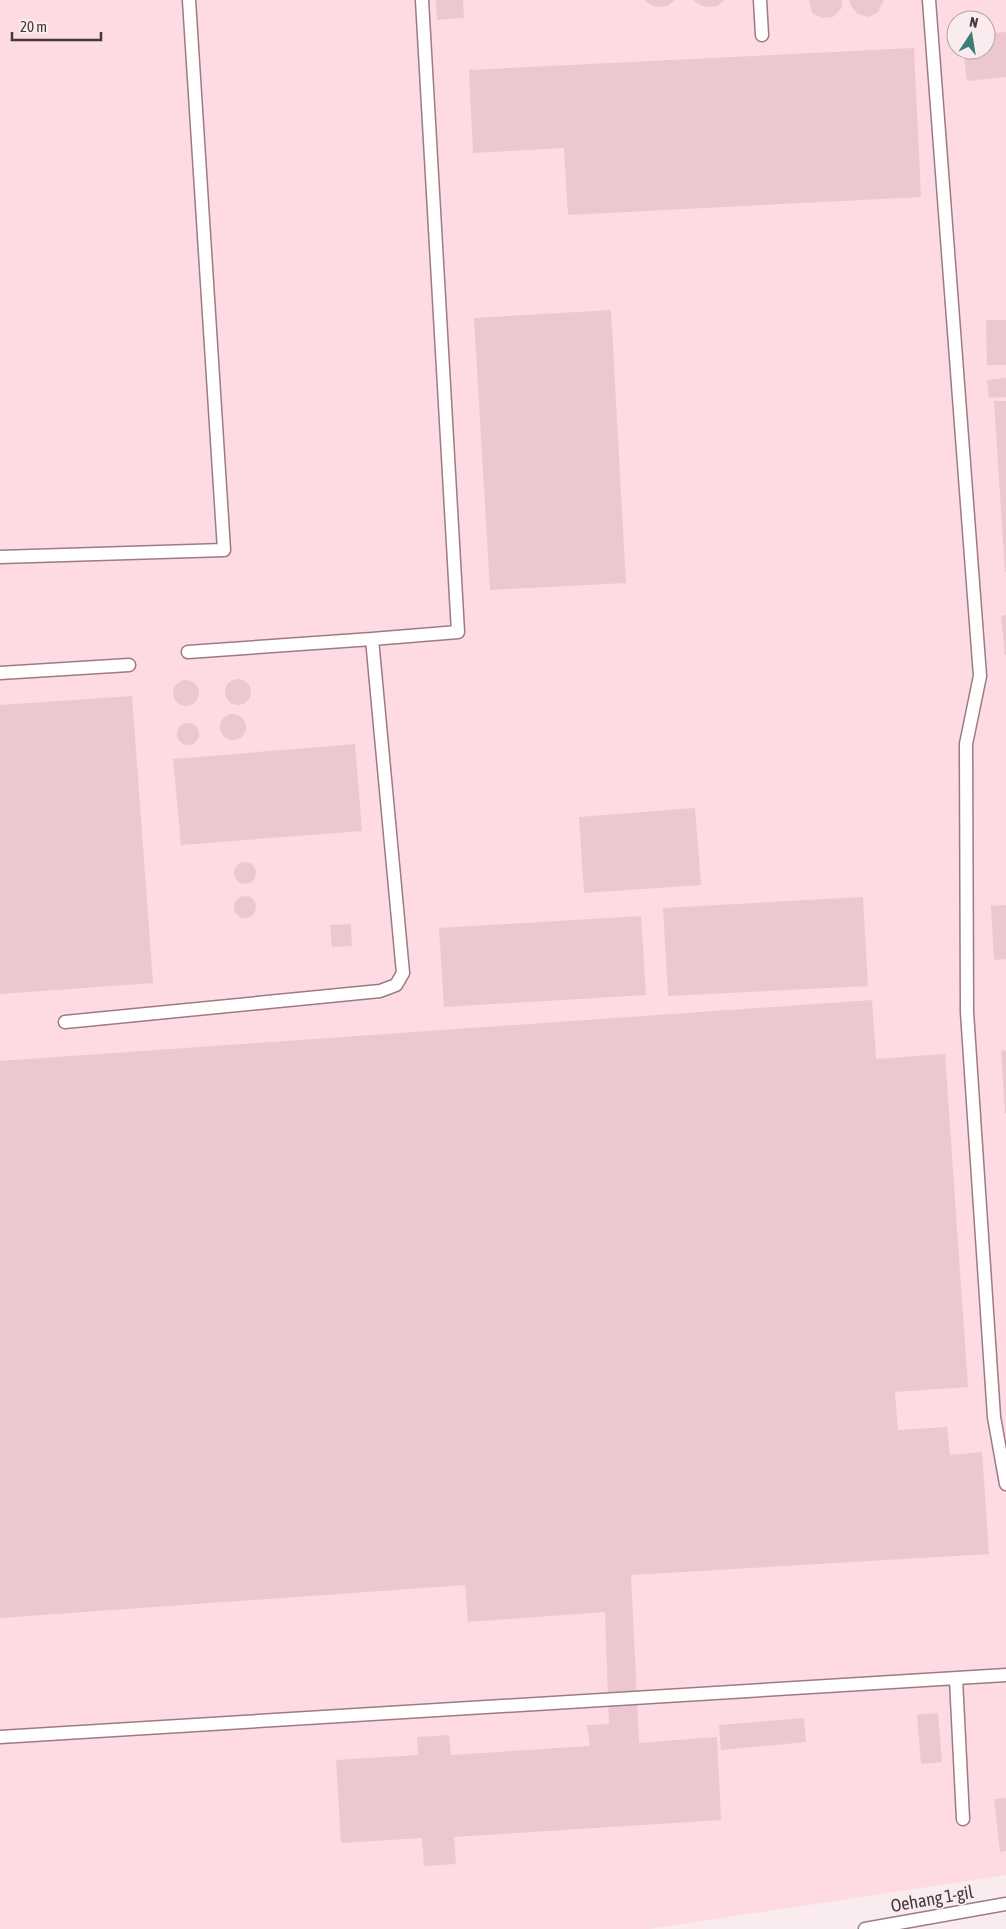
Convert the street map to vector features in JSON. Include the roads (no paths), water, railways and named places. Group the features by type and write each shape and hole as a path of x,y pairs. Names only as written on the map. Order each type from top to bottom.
{"lane":[{"path":"0,557 224,550 189,0"},
{"path":"188,652 458,632 422,0"},
{"path":"760,0 762,35"},
{"path":"929,0 980,676 966,744 967,1012 994,1417 1006,1484"},
{"path":"65,1022 380,991 396,985 403,973 372,639"},
{"path":"0,673 129,665"},
{"path":"0,1737 1006,1675"},
{"path":"956,1679 963,1819"},
{"name":"Oehang 1-gil","path":"865,1929 1006,1904"}]}
